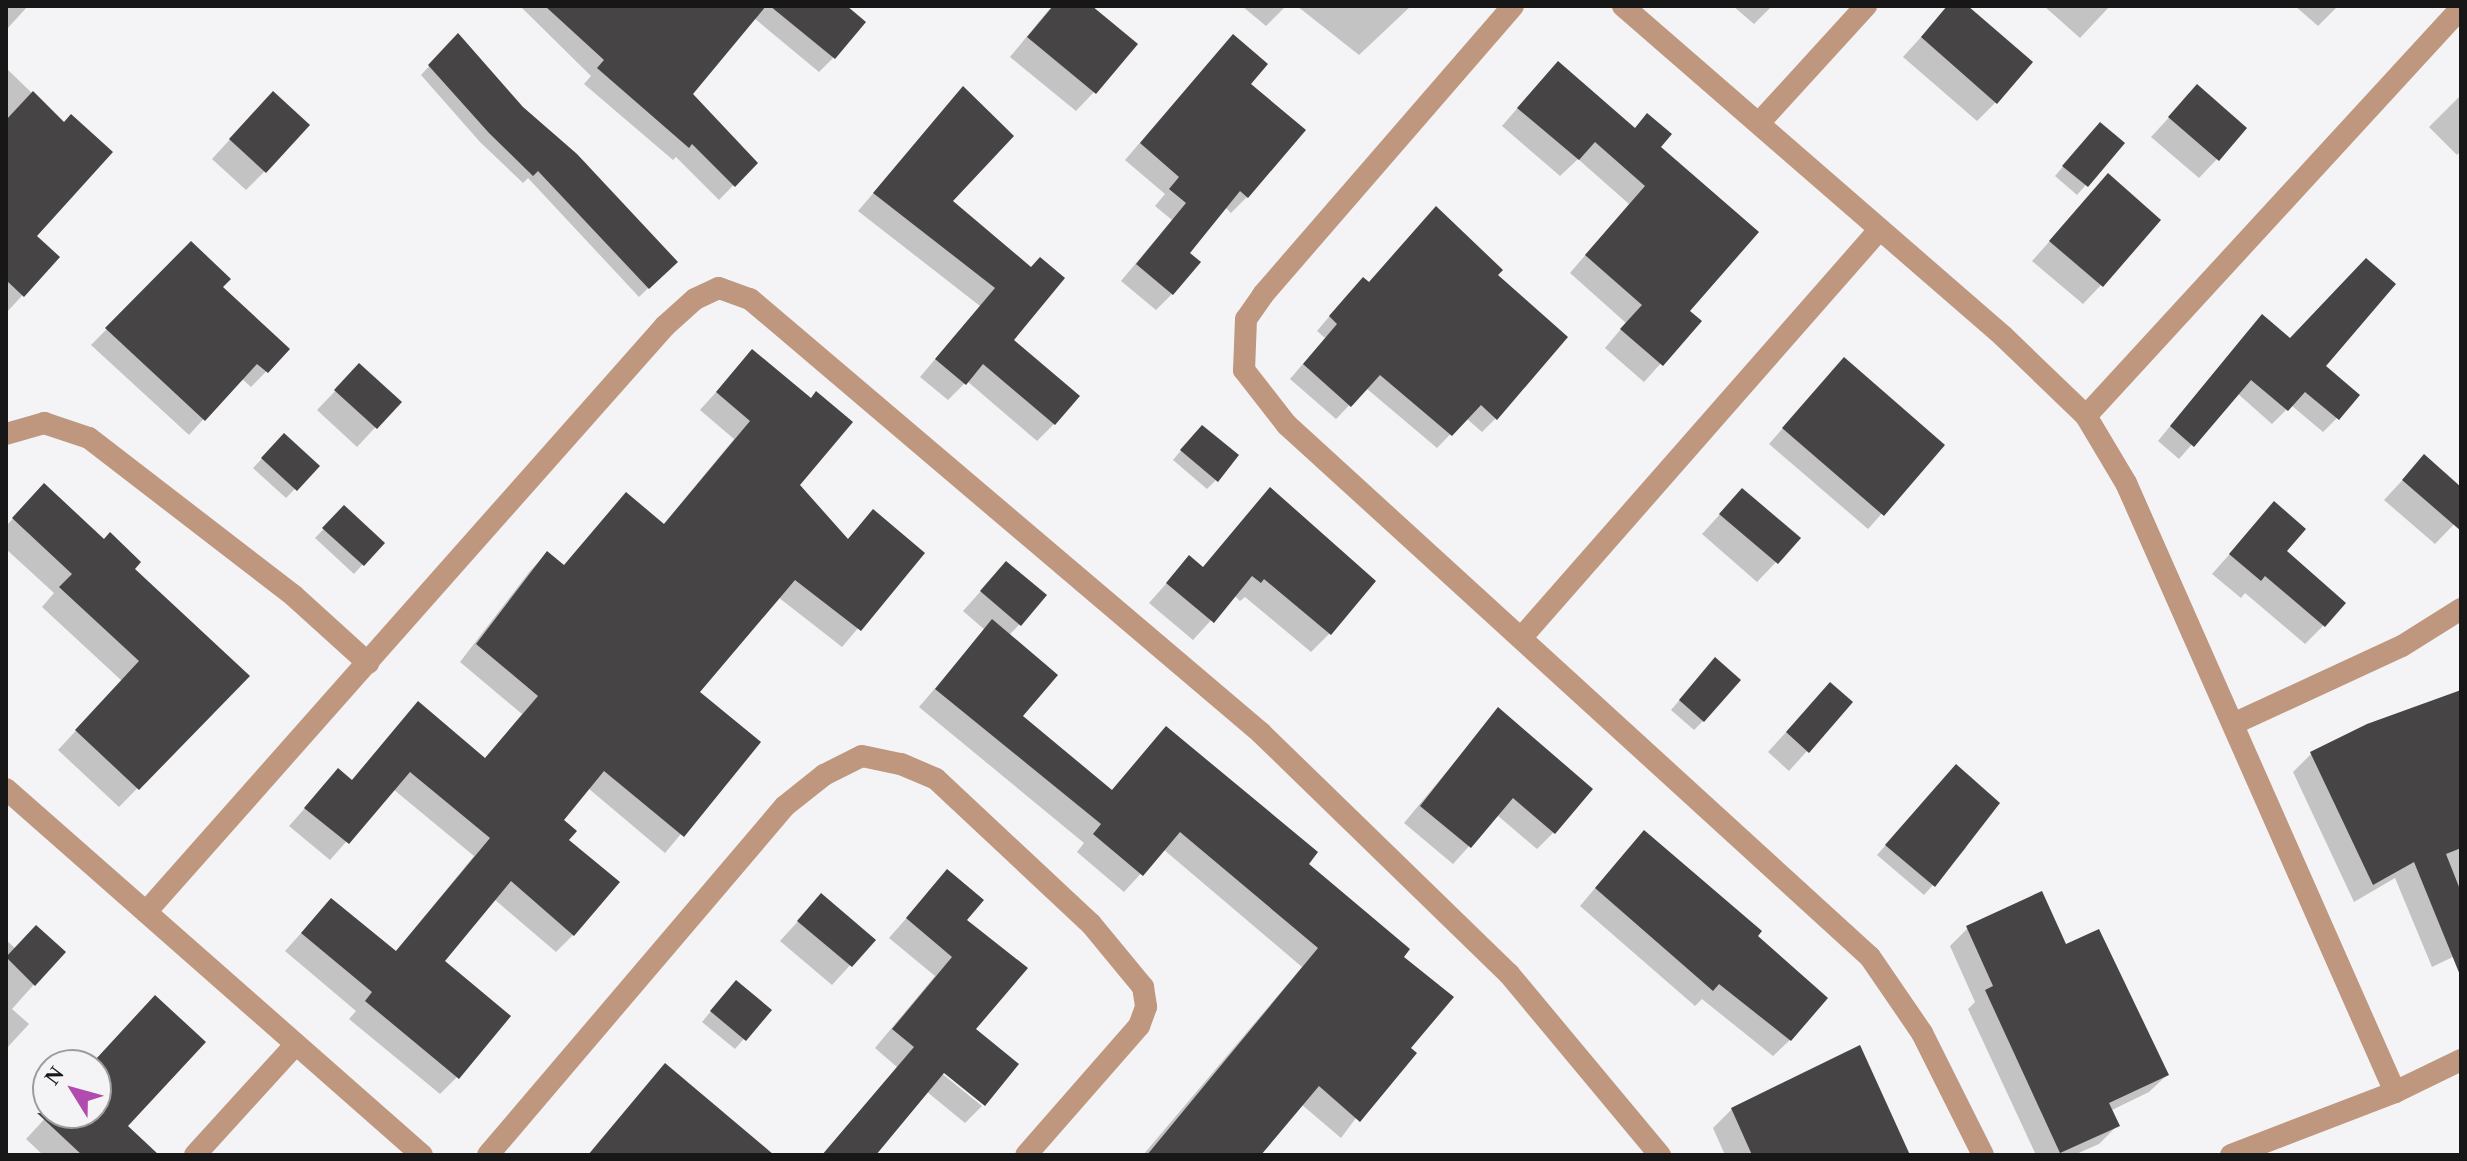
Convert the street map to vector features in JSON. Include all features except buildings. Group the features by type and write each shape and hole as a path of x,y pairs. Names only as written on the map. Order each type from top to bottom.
{"street":[{"path":"1513,6 1263,295 1246,319 1241,347 1249,379 1287,425 1870,957 1922,1033 1983,1155"},
{"path":"1623,6 2003,336 2086,416 2126,483 2395,1092"},
{"path":"1759,123 1866,6"},
{"path":"2086,416 2461,8"},
{"path":"1522,637 1879,230"},
{"path":"146,912 665,326 695,299 719,288 750,299 1295,764 1509,974 1660,1155"},
{"path":"6,434 44,423 89,438 294,596 368,663"},
{"path":"2233,724 2402,646 2461,609"},
{"path":"488,1155 785,806 824,775 862,756 936,779 1091,924 1143,987 1146,1007 1139,1026 1026,1155"},
{"path":"6,789 422,1155"},
{"path":"195,1155 295,1045"},
{"path":"2231,1155 2395,1092 2461,1060"}]}
